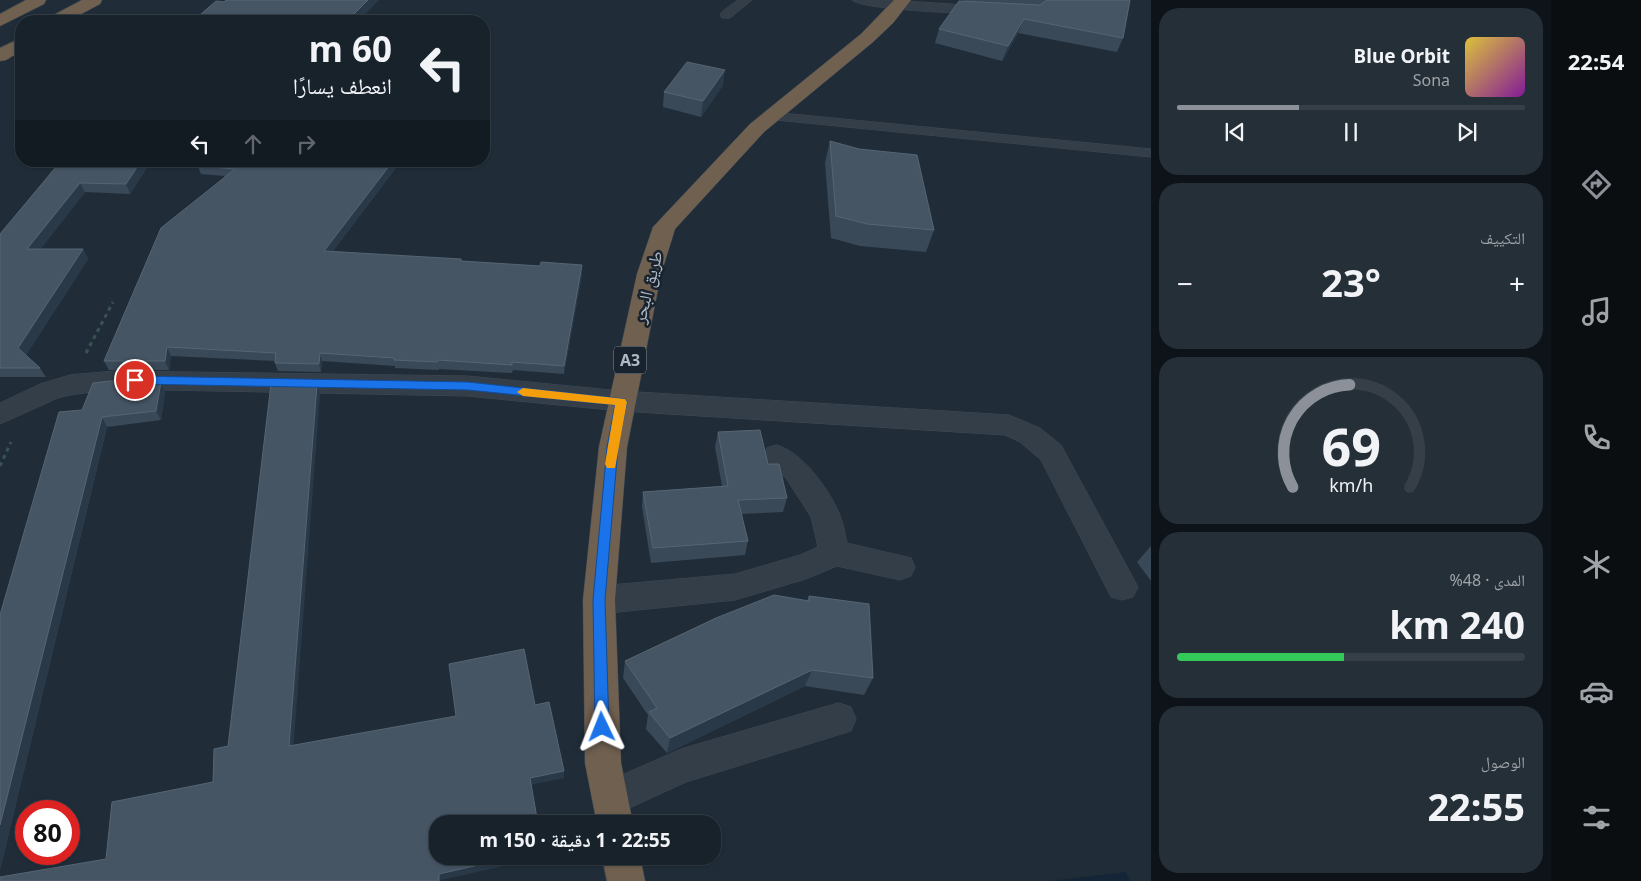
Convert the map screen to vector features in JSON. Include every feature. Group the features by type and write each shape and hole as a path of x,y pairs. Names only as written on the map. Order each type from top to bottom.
{"highway":[{"path":"0,22 38,0"},
{"path":"67,15 94,0"},
{"name":"طريق البحر","path":"612,811 603,763 599,600 613,447 649,274 664,227 757,128 867,38 901,3"},
{"path":"0,56 15,47"},
{"path":"623,865 626,881"}],"street":[{"path":"0,414 49,390 70,385 116,380 468,386 621,402 1009,425 1030,435 1051,453 1122,587"},
{"path":"777,456 796,470 825,514 835,553"},
{"path":"599,600 735,587 806,566 835,553 900,567"},
{"path":"612,811 681,766 840,719"}],"lane":[{"path":"726,15 746,0"},
{"path":"858,0 996,11"},
{"path":"771,116 1151,153"}],"path":[{"path":"70,385 113,302"}],"water":[{"path":"1126,872 1130,881 1050,881"}],"building":[{"path":"226,0 368,0 353,15 200,15 216,1 224,2"},
{"path":"1047,0 1130,0 1123,38 1024,19 1008,46 939,29 959,1 1040,5"},
{"path":"687,62 725,70 703,101 664,92"},
{"path":"830,141 859,149 917,155 934,230 867,224 836,216"},
{"path":"56,167 137,167 126,184 80,183 27,249 83,249 18,348 40,368 0,368 0,234"},
{"path":"210,167 388,167 324,251 461,259 461,261 540,266 541,262 582,265 564,366 512,362 512,365 438,360 437,362 394,360 394,358 320,353 319,364 275,363 276,353 167,347 165,361 104,361 161,228 235,169"},
{"path":"110,381 161,382 156,411 102,417 0,825 0,615 59,412 82,410 93,383"},
{"path":"271,384 317,385 289,746 456,716 449,664 524,649 535,705 549,702 564,771 530,778 536,815 429,815 429,865 478,865 439,874 439,881 0,881 0,877 80,865 80,863 106,859 112,802 213,782 214,749 228,746"},
{"path":"760,430 768,464 779,464 787,498 738,500 748,541 653,548 643,492 728,486 718,432"},
{"path":"774,595 809,601 809,596 869,604 873,678 812,670 670,738 649,712 657,708 625,661 716,618"}],"slow traffic":[{"path":"523,392 621,402 611,464"}],"route":[{"path":"135,380 468,386 621,402 613,447 599,600 602,727"}]}
